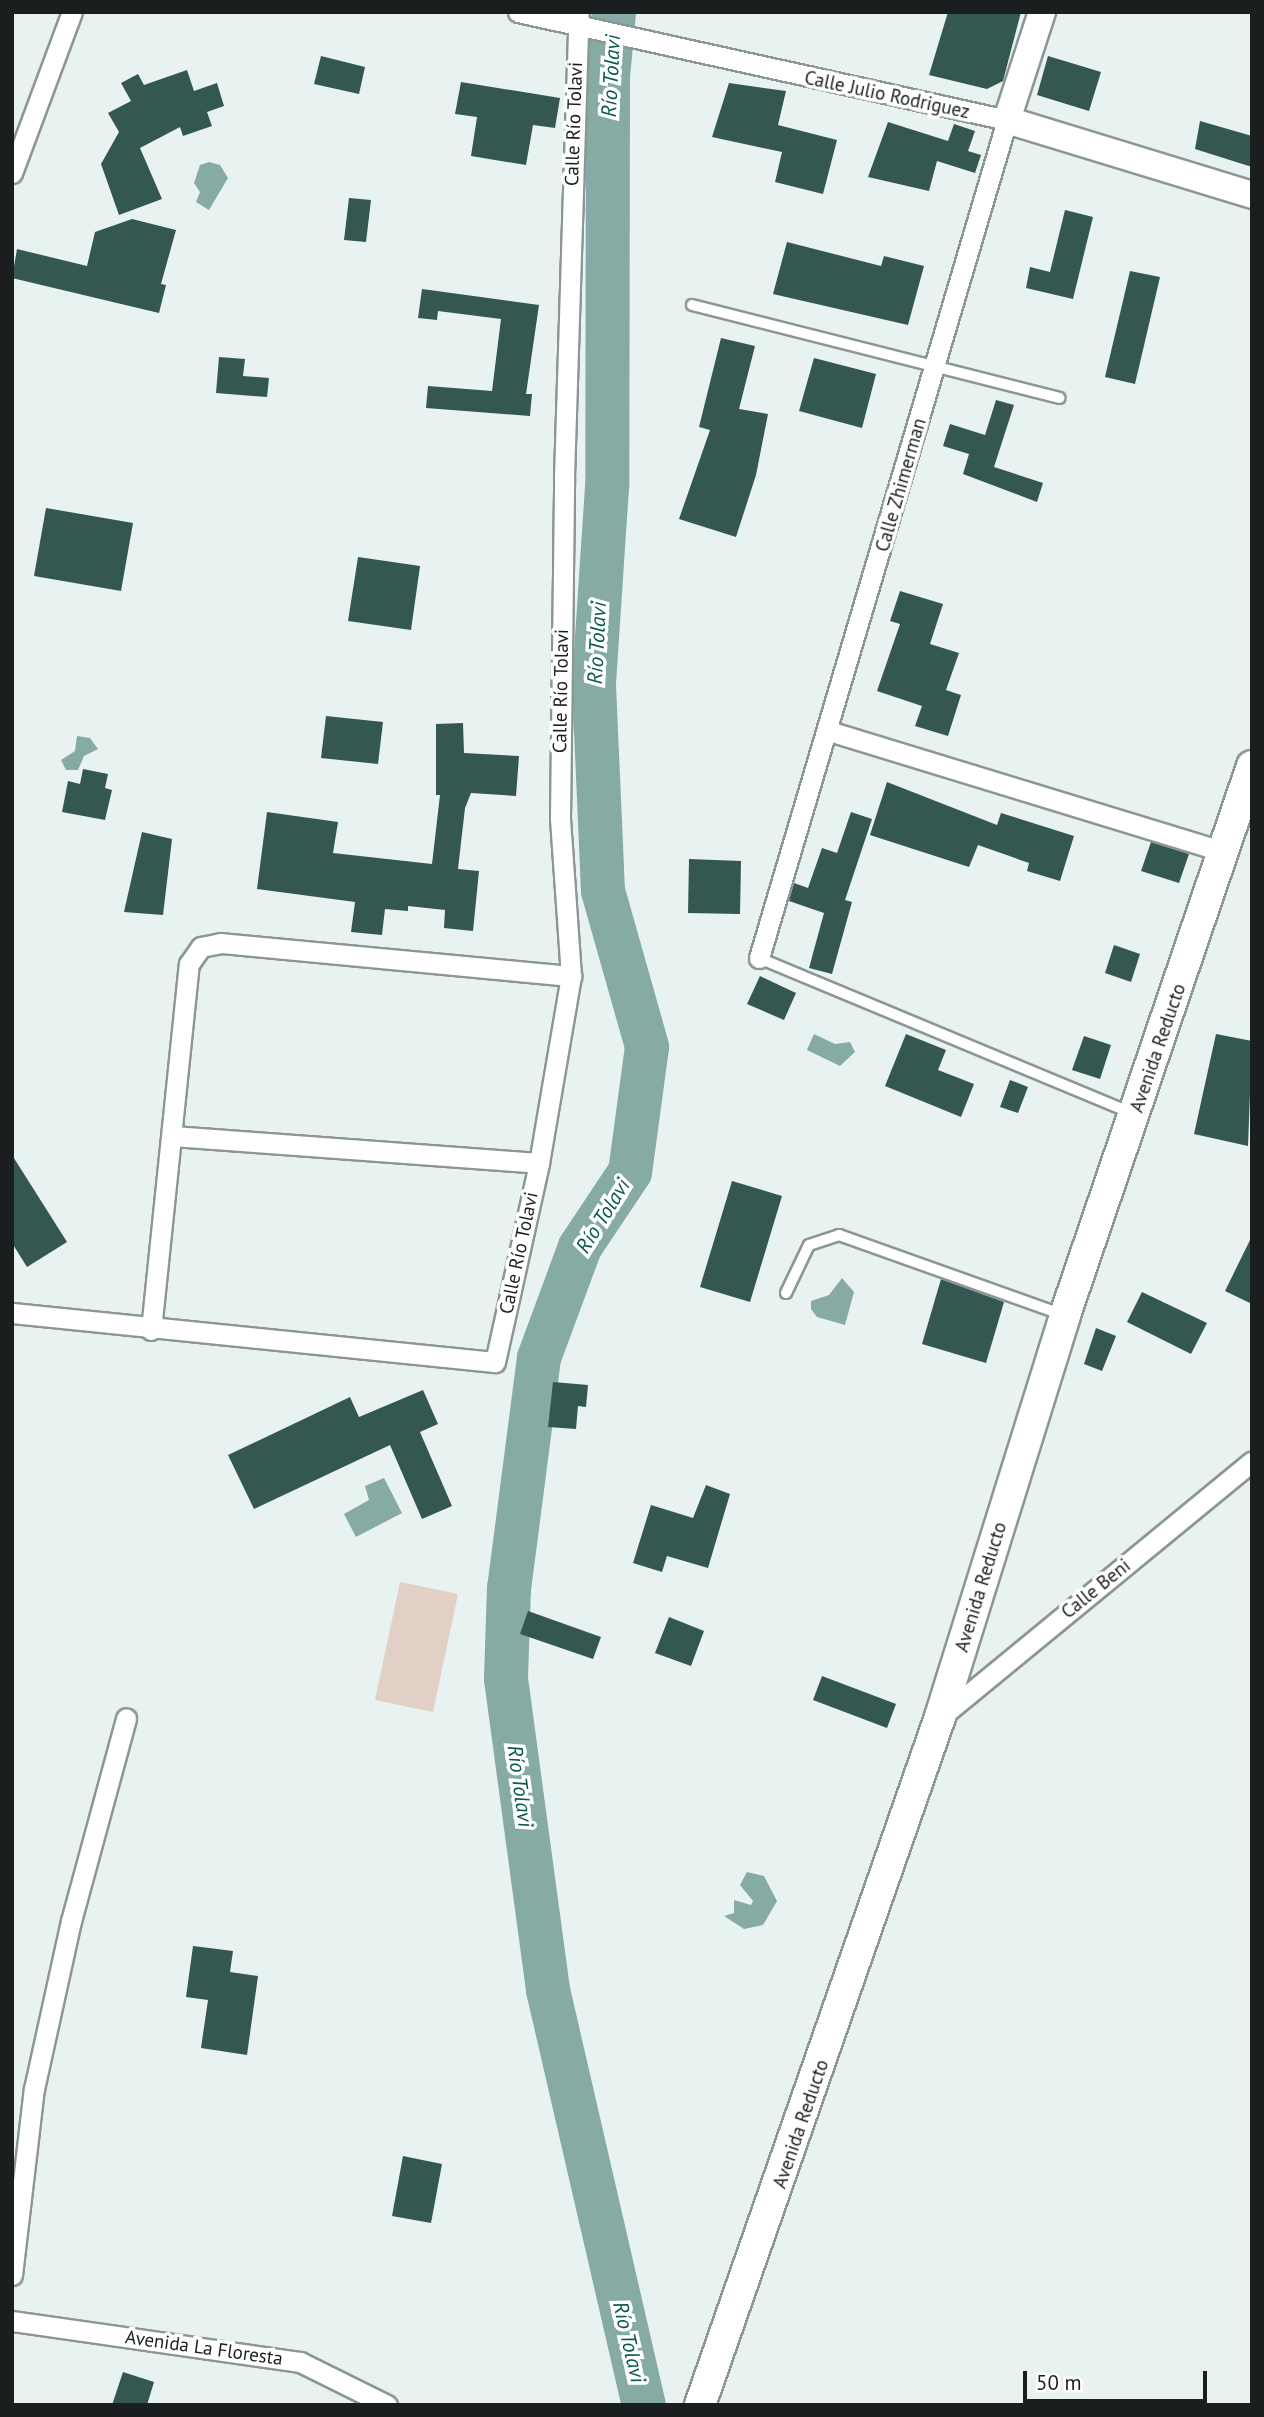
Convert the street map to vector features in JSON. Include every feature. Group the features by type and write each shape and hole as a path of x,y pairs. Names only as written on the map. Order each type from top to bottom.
{"main road":[{"name":"Calle Zhimerman","path":"1007,120 1042,12"},
{"name":"Calle Julio Rodriguez","path":"1007,120 1252,195"},
{"name":"Avenida Reducto","path":"700,2405 940,1717 1065,1315 1225,852 1252,766"}],"street":[{"path":"12,173 72,12"},
{"name":"Calle Julio Rodriguez","path":"518,12 578,20 599,33 1007,120"},
{"name":"Calle Río Tolavi","path":"151,1330 495,1362 539,1163 571,975 560,805 564,477 578,20"},
{"name":"Calle Zhimerman","path":"759,958 829,732 1007,120"},
{"path":"829,732 1225,852"},
{"path":"12,1313 151,1330 189,964 201,947 221,943 571,975"},
{"path":"172,1136 539,1163"},
{"name":"Calle Beni","path":"940,1717 1252,1461"},
{"path":"12,2275 34,2089 71,1921 126,1718"},
{"name":"Avenida La Floresta","path":"12,2321 300,2362 387,2405"}],"lane":[{"path":"692,305 936,364 1059,398"},
{"path":"759,958 1135,1114"},
{"path":"786,1293 809,1245 839,1235 1065,1315"}],"shaded area":[{"path":"209,162 220,165 228,178 209,210 196,202 200,192 194,183 200,165"},
{"path":"77,736 90,738 98,749 84,756 78,770 66,770 61,760 75,751"},
{"path":"814,1034 835,1044 850,1042 855,1052 840,1066 807,1050"},
{"path":"842,1278 854,1292 845,1325 817,1317 811,1309 811,1301 829,1295"},
{"path":"384,1478 402,1513 356,1537 344,1514 369,1500 365,1486"},
{"path":"400,1582 458,1594 433,1712 375,1700"},
{"path":"747,1872 764,1876 777,1901 763,1925 744,1929 724,1916 734,1913 734,1900 751,1905 753,1901 740,1885"}],"building":[{"path":"948,12 1021,12 1003,81 987,89 929,75"},
{"path":"321,56 365,67 359,94 314,84"},
{"path":"1048,56 1101,72 1089,111 1037,95"},
{"path":"187,70 194,91 217,83 224,106 207,112 212,126 183,136 180,127 140,148 162,199 119,215 101,164 119,132 108,113 131,101 121,83 138,74 144,85"},
{"path":"461,82 560,98 555,128 533,125 526,165 471,156 477,117 455,114"},
{"path":"729,83 786,91 778,125 837,140 823,194 775,182 782,152 712,137"},
{"path":"1200,121 1252,136 1252,167 1195,149"},
{"path":"888,122 948,141 954,124 975,131 968,151 981,155 975,173 937,161 929,191 868,177"},
{"path":"349,198 371,200 366,242 344,240"},
{"path":"1065,210 1093,217 1073,299 1026,288 1030,267 1050,272"},
{"path":"132,219 176,230 161,284 166,285 159,313 12,278 17,249 87,266 95,232"},
{"path":"787,242 881,266 884,256 924,266 908,325 773,294"},
{"path":"1130,271 1160,277 1135,384 1105,377"},
{"path":"422,289 539,305 526,394 532,394 530,416 426,408 428,386 492,391 501,319 438,311 437,320 418,318"},
{"path":"721,338 755,346 739,409 768,414 756,475 736,537 679,519 710,430 699,427"},
{"path":"219,357 245,359 243,376 269,378 267,397 216,393"},
{"path":"814,358 876,374 862,428 799,411"},
{"path":"996,400 1014,405 994,467 1043,483 1037,502 963,474 969,454 943,446 950,424 985,435"},
{"path":"46,508 133,523 121,591 34,576"},
{"path":"358,557 420,566 411,630 348,621"},
{"path":"900,591 943,604 930,644 959,653 946,690 961,695 948,736 915,726 922,706 877,691 900,624 890,621"},
{"path":"326,716 383,722 378,764 321,758"},
{"path":"463,723 464,753 519,756 516,796 471,793 465,808 458,869 479,871 473,931 444,928 445,910 408,906 408,911 385,909 382,935 351,932 355,902 257,889 267,812 338,822 333,853 432,864 440,795 436,795 436,724"},
{"path":"83,769 108,774 105,788 112,790 105,820 62,812 68,781 80,784"},
{"path":"887,782 997,825 1001,813 1074,836 1060,881 1027,871 1029,863 978,845 969,867 870,835"},
{"path":"851,812 872,819 845,900 852,902 832,974 809,968 824,913 789,901 794,883 808,888 822,848 837,853"},
{"path":"142,832 172,839 163,915 124,912"},
{"path":"1151,842 1189,854 1179,883 1141,871"},
{"path":"689,859 741,861 740,914 688,913"},
{"path":"1114,945 1140,954 1131,982 1105,973"},
{"path":"760,976 796,993 784,1020 747,1004"},
{"path":"906,1034 946,1050 938,1070 974,1084 961,1117 885,1086"},
{"path":"1216,1034 1252,1041 1248,1146 1194,1134"},
{"path":"1084,1036 1111,1045 1100,1079 1072,1070"},
{"path":"1010,1080 1028,1087 1018,1113 1000,1107"},
{"path":"12,1155 67,1242 27,1267 12,1243"},
{"path":"732,1181 782,1196 750,1302 700,1287"},
{"path":"1252,1236 1252,1304 1225,1291"},
{"path":"941,1279 1004,1302 986,1363 922,1344"},
{"path":"1142,1292 1207,1323 1191,1354 1127,1322"},
{"path":"1096,1328 1116,1336 1102,1371 1084,1364"},
{"path":"553,1382 588,1385 586,1407 578,1406 576,1429 548,1427"},
{"path":"423,1390 438,1424 420,1432 452,1506 422,1519 390,1445 254,1509 228,1455 350,1397 359,1417"},
{"path":"706,1485 730,1494 708,1568 667,1556 662,1572 633,1563 651,1505 693,1518"},
{"path":"528,1611 601,1637 593,1659 520,1634"},
{"path":"669,1617 704,1631 691,1666 655,1653"},
{"path":"822,1676 896,1704 887,1728 813,1700"},
{"path":"193,1946 233,1951 230,1972 258,1976 247,2055 201,2048 208,2000 186,1997"},
{"path":"403,2156 442,2164 431,2223 392,2216"},
{"path":"123,2372 154,2382 147,2405 112,2405"}],"waterway":[{"name":"Río Tolavi","path":"614,12 608,77 607,487 594,685 603,891 647,1047 630,1172 580,1247 539,1358 509,1588 506,1679 548,1990 644,2405"}]}
